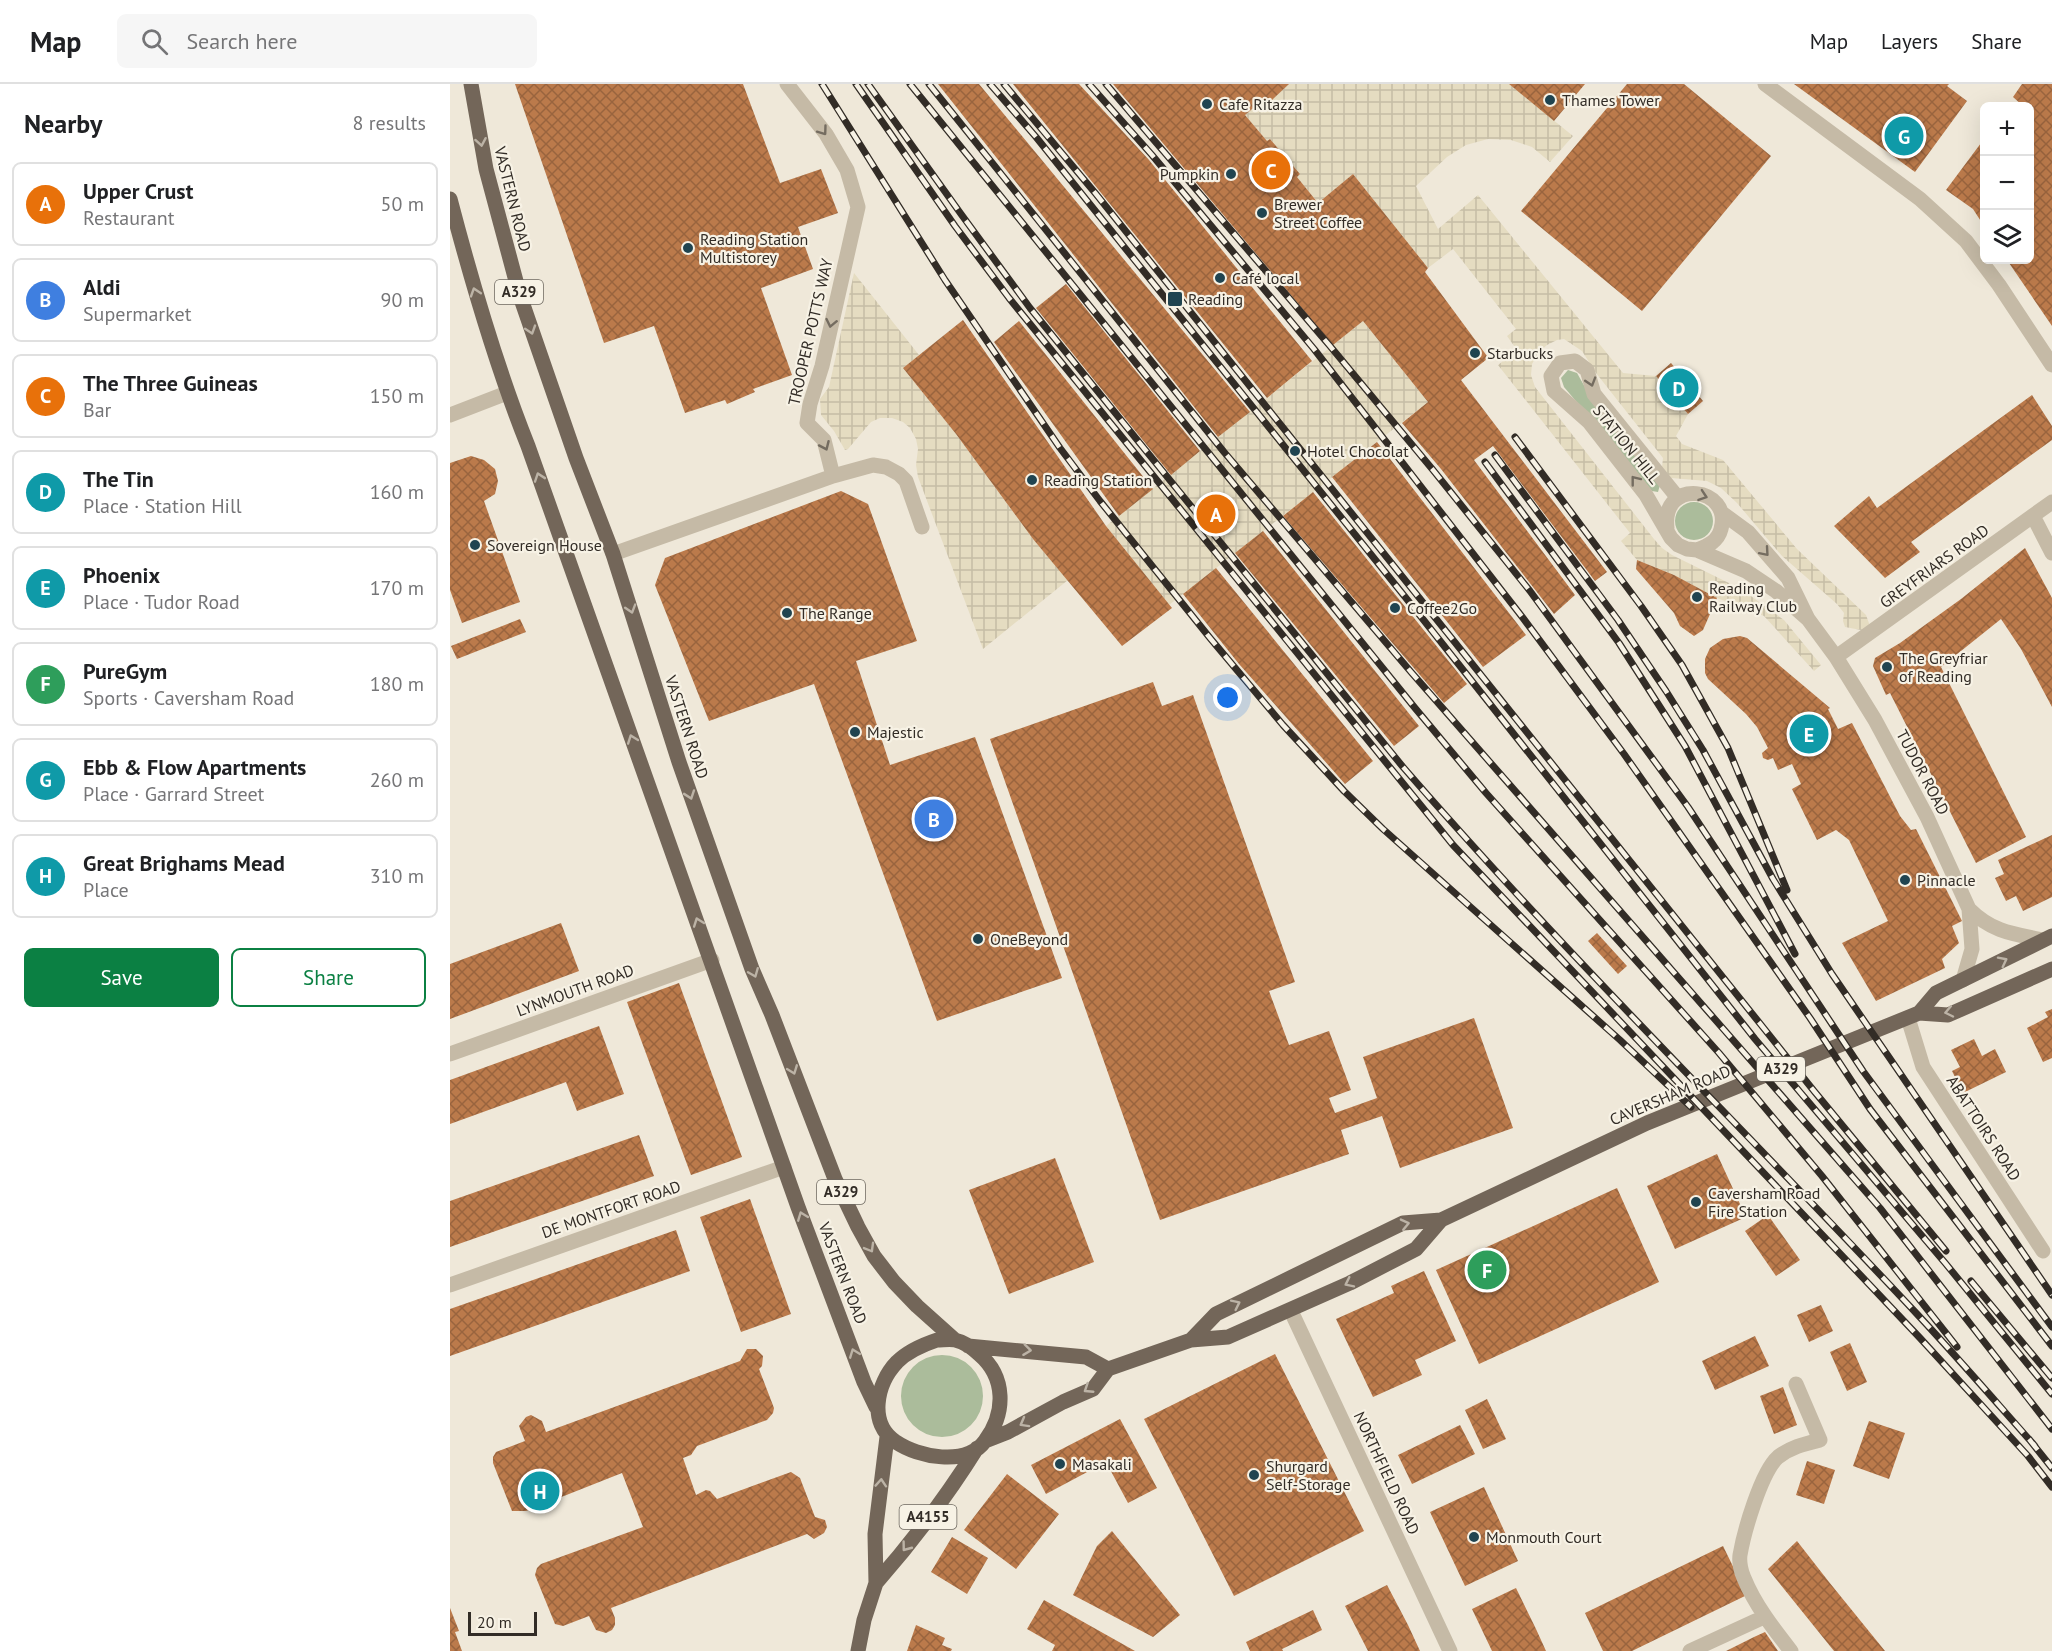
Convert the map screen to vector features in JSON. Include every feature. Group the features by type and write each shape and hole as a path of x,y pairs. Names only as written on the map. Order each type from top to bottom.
{"main road":[{"name":"VASTERN ROAD","path":"471,84 486,169 520,296 576,458 613,554 679,762 752,969 835,1179 874,1256 917,1306 962,1343"},
{"name":"VASTERN ROAD","path":"450,199 471,282 507,393 712,960 784,1167 864,1382 876,1407"},
{"name":"A329","path":"1913,1015 1936,993 2048,938"},
{"name":"CAVERSHAM ROAD","path":"1191,1340 1216,1314 1403,1223 1441,1220 1647,1123 1913,1015 1948,1015 2052,969"},
{"name":"CAVERSHAM ROAD","path":"981,1445 1093,1389 1108,1369 1191,1340 1228,1337 1350,1283 1416,1249 1441,1220"},
{"path":"962,1343 994,1370 1000,1384 998,1409 981,1445 964,1454 937,1457 906,1449 887,1437 879,1421 876,1407 885,1380 896,1364 909,1352 937,1340 1086,1357 1108,1369"},
{"name":"A4155","path":"858,1651 864,1620 876,1583 875,1534 887,1437"},
{"name":"A4155","path":"876,1583 904,1551 981,1445"}],"street":[{"name":"TROOPER POTTS WAY","path":"787,84 826,134 842,161 858,207 807,423 824,440 833,476"},
{"path":"1765,84 1920,199 1966,241 1999,285 2052,365"},
{"name":"STATION HILL","path":"1808,619 1776,591 1746,571 1697,550 1687,549 1678,545 1671,538 1646,495 1589,422 1554,391 1551,376 1560,363 1575,361 1587,369 1594,393 1678,498 1691,493 1710,498 1722,513 1748,532 1788,578 1808,619 1836,657"},
{"path":"450,415 507,393"},
{"path":"613,554 833,476 873,465 886,467 906,481 922,527"},
{"path":"1667,529 1665,519 1668,510 1678,498"},
{"name":"GREYFRIARS ROAD","path":"1836,657 2052,502"},
{"path":"1697,550 1715,541 1720,533 1722,513"},
{"path":"2033,516 2052,554"},
{"name":"TUDOR ROAD","path":"1836,657 1875,720 1927,817 1970,909 1978,918 1998,930 2048,938"},
{"name":"TUDOR ROAD","path":"1963,980 1972,949 1970,909"},
{"name":"LYNMOUTH ROAD","path":"450,1054 712,960"},
{"name":"ABATTOIRS ROAD","path":"1913,1015 1923,1067 2043,1251"},
{"name":"DE MONTFORT ROAD","path":"450,1284 784,1167"},
{"name":"NORTHFIELD ROAD","path":"1291,1311 1450,1651"},
{"path":"1791,1651 1764,1617 1761,1607 1743,1577 1740,1558 1758,1491 1776,1459 1796,1446 1820,1440 1796,1383"},
{"path":"1690,1651 1764,1617"}],"green space":[{"path":"1568,370 1577,373 1590,396 1660,485 1658,492 1652,491 1564,387 1561,378"},
{"path":"1694,502 1707,508 1713,521 1707,534 1694,540 1681,534 1675,521 1681,508"},
{"path":"942,1355 958,1358 971,1367 980,1380 983,1396 980,1412 971,1425 958,1434 942,1437 926,1434 913,1425 904,1412 901,1396 904,1380 913,1367 926,1358"}],"shaded area":[{"path":"1289,84 1509,84 1573,136 1550,162 1532,147 1511,140 1488,139 1466,145 1447,157 1416,186 1438,229 1478,195 1623,373 1656,376 1688,414 1676,436 1682,444 1723,460 1797,549 1866,615 1870,626 1861,630 1845,627 1844,613 1837,604 1782,556 1737,503 1721,488 1707,481 1671,478 1662,467 1663,458 1596,373 1582,351 1564,339 1557,340 1538,353 1532,364 1531,375 1535,387 1654,539 1672,555 1741,589 1784,620 1821,665 1814,671 1764,616 1717,598 1674,575 1637,560 1621,541 1630,533 1498,365 1517,350 1507,336 1516,329 1453,249 1428,268 1353,174 1318,203 1297,177 1300,174 1270,139 1267,141 1245,115 1258,104 1272,100"},
{"path":"854,273 919,355 903,368 956,434 1033,539 1068,580 983,649 918,477 916,465 918,449 910,428 903,422 892,418 880,418 871,422 845,450 821,415 820,399 829,387"},
{"path":"1363,321 1428,402 1169,605 1106,526"}],"building":[{"name":"Reading Station Multistorey","path":"515,84 743,84 780,183 821,169 838,213 798,227 813,269 761,288 792,375 753,389 755,392 727,404 725,400 685,413 654,326 604,343"},
{"path":"938,84 979,84 1250,412 1218,437"},
{"path":"1013,84 1079,84 1149,160 1312,361 1267,398"},
{"path":"1113,84 1289,84 1272,100 1258,104 1245,115 1267,141 1270,139 1300,174 1297,177 1318,203 1353,174 1428,268 1425,272 1487,356 1487,359 1461,380 1607,572 1595,581 1493,446 1474,460 1575,595 1554,614 1441,469 1402,423 1428,402 1363,321 1333,345"},
{"name":"Thames Tower","path":"1509,84 1585,84 1554,121"},
{"path":"1627,84 1684,84 1771,156 1642,311 1521,211"},
{"path":"1794,84 1949,84 1947,86 1967,101 1915,172"},
{"path":"2022,84 2052,84 2052,326 2010,264 2034,264 2034,102 2019,102 2013,97"},
{"path":"1980,144 1980,220 1973,209 1946,190"},
{"path":"1066,284 1200,451 1171,475 1036,308"},
{"name":"Reading Station","path":"963,320 1106,526 1172,608 1122,646 1033,539 956,434 903,368"},
{"path":"1019,321 1153,489 1119,516 994,342"},
{"path":"1671,363 1703,401 1688,414 1656,376"},
{"path":"2032,395 2052,426 2052,440 1911,542 1920,552 1885,578 1834,526 1869,496 1877,508"},
{"path":"1377,442 1526,635 1483,667 1332,477"},
{"name":"Sovereign House","path":"471,456 484,460 495,469 498,481 495,494 484,501 520,602 462,623 450,590 450,463"},
{"path":"841,491 868,504 917,641 856,661 890,765 975,737 1062,978 937,1021 814,684 709,721 655,585 665,558"},
{"path":"1313,492 1467,684 1444,703 1283,516"},
{"path":"1263,531 1419,726 1394,746 1235,553"},
{"path":"2025,548 2052,598 2052,707 2021,649 2001,619 1941,667 2026,837 1976,863 1890,693 1886,695 1873,666 1875,658 1961,599"},
{"path":"1637,560 1674,575 1717,598 1703,630 1694,636 1680,626 1674,613 1636,569"},
{"path":"1216,568 1373,761 1345,784 1239,664 1183,594"},
{"path":"520,619 526,632 457,659 451,646"},
{"path":"1740,636 1747,638 1830,708 1828,709 1838,729 1852,723 1900,816 1911,830 1916,829 1962,921 1952,926 1959,943 1942,959 1945,968 1876,1001 1842,943 1888,921 1849,840 1836,830 1817,840 1792,789 1801,784 1792,764 1778,770 1773,758 1768,760 1763,758 1762,753 1768,748 1757,727 1708,679 1705,673 1705,659 1710,648 1723,639"},
{"path":"1153,682 1162,706 1193,695 1295,982 1269,991 1289,1045 1329,1031 1351,1090 1329,1098 1335,1113 1377,1098 1363,1057 1474,1018 1513,1128 1400,1168 1382,1116 1341,1130 1349,1154 1160,1220 990,739"},
{"path":"2052,835 2052,897 2023,911 2016,896 2006,901 1995,878 2004,874 1998,860"},
{"path":"561,923 579,971 450,1019 450,964"},
{"path":"1597,933 1627,966 1618,974 1588,941"},
{"path":"679,983 742,1157 691,1175 627,1002"},
{"path":"2052,1009 2052,1058 2043,1062 2027,1028 2048,1017 2045,1012"},
{"path":"599,1026 624,1094 577,1111 566,1082 450,1124 450,1080"},
{"path":"1974,1039 1982,1056 1995,1049 2006,1072 1963,1093 1952,1071 1960,1067 1951,1050"},
{"path":"639,1135 654,1176 450,1247 450,1201"},
{"name":"Caversham Road Fire Station","path":"1717,1154 1746,1217 1675,1249 1647,1186"},
{"path":"1055,1158 1094,1262 1009,1294 969,1190"},
{"path":"1617,1188 1659,1282 1479,1364 1436,1270"},
{"path":"750,1199 791,1314 741,1332 700,1217"},
{"path":"1768,1215 1800,1260 1776,1276 1745,1231"},
{"path":"676,1230 690,1271 450,1356 450,1309"},
{"path":"1424,1271 1456,1341 1415,1360 1422,1375 1373,1397 1336,1319 1394,1293 1391,1286"},
{"path":"1821,1305 1833,1331 1809,1342 1797,1315"},
{"path":"1755,1336 1769,1366 1715,1390 1702,1361"},
{"path":"1850,1343 1867,1382 1847,1391 1830,1352"},
{"path":"747,1349 756,1349 763,1356 762,1366 759,1369 774,1408 773,1413 767,1420 697,1446 691,1455 683,1458 696,1495 706,1490 717,1499 791,1472 800,1478 815,1517 825,1520 827,1527 824,1533 814,1539 807,1534 611,1608 615,1625 606,1633 596,1630 589,1616 563,1626 555,1624 535,1575 537,1568 541,1564 643,1527 622,1473 526,1511 512,1511 493,1463 496,1452 525,1441 519,1426 526,1417 531,1415 542,1421 546,1432 740,1361"},
{"name":"Shurgard Self-Storage","path":"1275,1354 1364,1531 1234,1596 1144,1419"},
{"path":"1783,1387 1797,1425 1774,1434 1760,1396"},
{"path":"1487,1399 1506,1439 1483,1449 1465,1410"},
{"path":"1120,1419 1157,1488 1128,1503 1106,1462 1046,1494 1031,1465"},
{"path":"1869,1421 1905,1433 1889,1479 1853,1466"},
{"path":"1460,1425 1475,1454 1412,1484 1398,1455"},
{"path":"1807,1461 1835,1470 1824,1504 1796,1495"},
{"path":"1007,1474 1059,1514 1016,1569 964,1530"},
{"name":"Monmouth Court","path":"1484,1487 1518,1561 1465,1586 1430,1512"},
{"path":"1112,1531 1180,1615 1153,1637 1073,1595 1097,1546"},
{"path":"952,1537 988,1558 967,1594 931,1572"},
{"path":"1797,1541 1885,1651 1834,1651 1768,1569"},
{"path":"1723,1546 1747,1595 1632,1651 1603,1651 1585,1613"},
{"path":"1387,1585 1420,1651 1368,1651 1345,1606"},
{"path":"1516,1588 1546,1651 1492,1651 1472,1609"},
{"path":"1044,1600 1135,1651 1052,1651 1055,1645 1027,1629"},
{"path":"450,1608 459,1631 455,1632 462,1651 450,1651"},
{"path":"1313,1610 1322,1630 1282,1649 1283,1651 1250,1651 1246,1642"},
{"path":"916,1625 945,1638 942,1645 952,1649 951,1651 907,1651"},
{"path":"1765,1632 1778,1651 1726,1651 1754,1637"}],"railway":[{"path":"822,84 945,280 1060,448 1210,638 1283,725 1383,829 1620,1040 1691,1107"},
{"path":"856,84 955,226 1009,298 1453,845 1920,1338 2028,1456 2052,1487"},
{"path":"868,84 1030,308 1403,767 1528,906 1917,1314 2035,1446"},
{"path":"910,84 1415,708 1486,793 1719,1053 1822,1176 1957,1347"},
{"path":"929,84 1224,452 1411,672 1880,1208 2052,1429"},
{"path":"990,84 1036,137 1422,618 1755,1039 1946,1264 2052,1394"},
{"path":"1004,84 1096,194 1814,1091 1946,1251"},
{"path":"1089,84 1152,155 1314,349 1523,618 1624,754 1810,1018 1870,1109 2052,1346"},
{"path":"1106,84 1330,346 1530,591 1688,807 1863,1071 2052,1327"},
{"path":"1515,437 1682,665 1728,748 1787,890"},
{"path":"1495,455 1618,620 1666,691 1703,750 1773,879 1832,974 2052,1295"},
{"path":"1485,462 1619,643 1685,746 1795,954"},
{"path":"1971,1281 2052,1378"},
{"path":"2029,1439 2052,1468"}],"place":[{"name":"Thames Tower","path":"1550,100"},
{"name":"Cafe Ritazza","path":"1207,104"},
{"name":"Ebb & Flow Apartments","path":"1904,136"},
{"name":"The Three Guineas","path":"1271,170"},
{"name":"Pumpkin","path":"1231,174"},
{"name":"Brewer Street Coffee","path":"1262,213"},
{"name":"Reading Station Multistorey","path":"688,248"},
{"name":"Café local","path":"1220,278"},
{"name":"Reading","path":"1175,299"},
{"name":"Starbucks","path":"1475,353"},
{"name":"The Tin","path":"1679,388"},
{"name":"Hotel Chocolat","path":"1295,451"},
{"name":"Reading Station","path":"1032,480"},
{"name":"Upper Crust","path":"1216,514"},
{"name":"Sovereign House","path":"475,545"},
{"name":"Reading Railway Club","path":"1697,597"},
{"name":"Coffee2Go","path":"1395,608"},
{"name":"The Range","path":"787,613"},
{"name":"The Greyfriar of Reading","path":"1887,667"},
{"name":"Majestic","path":"855,732"},
{"name":"Phoenix","path":"1809,734"},
{"name":"Aldi","path":"934,819"},
{"name":"Pinnacle","path":"1905,880"},
{"name":"OneBeyond","path":"978,939"},
{"name":"Caversham Road Fire Station","path":"1696,1202"},
{"name":"PureGym","path":"1487,1270"},
{"name":"Masakali","path":"1060,1464"},
{"name":"Shurgard Self-Storage","path":"1254,1475"},
{"name":"Great Brighams Mead","path":"540,1491"},
{"name":"Monmouth Court","path":"1474,1537"}]}
